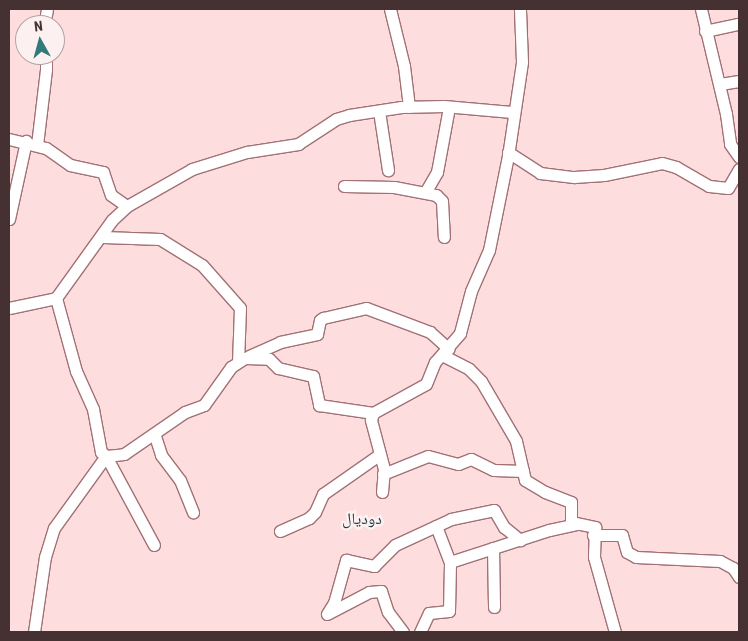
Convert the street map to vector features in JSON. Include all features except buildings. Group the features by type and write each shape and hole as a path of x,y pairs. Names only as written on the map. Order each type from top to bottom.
{"street":[{"path":"390,9 404,66 409,107"},
{"path":"241,360 269,359 278,368 313,376 319,406 373,412 388,402 423,388 435,362 460,333 471,291 489,250 508,152 512,112 522,62 520,9"},
{"path":"701,9 705,31 720,84 730,144 739,158"},
{"path":"46,15 47,10"},
{"path":"705,31 739,24"},
{"path":"9,219 32,143 46,65"},
{"path":"720,84 739,81"},
{"path":"10,306 56,298 103,237 112,220 127,206 192,169 247,152 298,144 336,119 379,111 409,107 449,107 512,112"},
{"path":"426,191 437,172 449,107"},
{"path":"379,111 388,170"},
{"path":"9,139 32,143 70,165 103,172 111,195 127,206"},
{"path":"508,152 540,173 574,177 604,174 662,163 676,167 709,186 728,188 739,169"},
{"path":"344,186 426,191 442,201 444,237"},
{"path":"103,237 160,239 202,265 240,308 241,360"},
{"path":"56,298 76,371 92,409 101,452 106,456 154,545"},
{"path":"34,632 38,595 54,528 106,456 124,454 155,436 185,412 204,405 231,367 241,360 280,342 317,334 320,320 323,318 366,308 430,332 445,352 469,369 481,381 516,441 523,471 529,484 571,502 571,522 594,531 622,536 627,552 636,556 720,561 733,568 739,577"},
{"path":"373,412 371,420 383,474 382,492"},
{"path":"155,436 161,455 180,480 193,512"},
{"path":"280,531 309,518 315,512 323,494 380,456"},
{"path":"383,474 428,456 458,464 471,459 494,470 523,471"},
{"path":"403,632 388,612 381,592 368,592 328,614 334,603 346,560 374,566 395,545 451,519 494,510 504,527 520,540"},
{"path":"450,562 578,524"},
{"path":"420,632 429,613 449,611 450,562 436,526"},
{"path":"594,531 601,588 615,632"},
{"path":"493,548 494,607"}],"district":[{"name":"دودیال","path":"362,519"}]}
